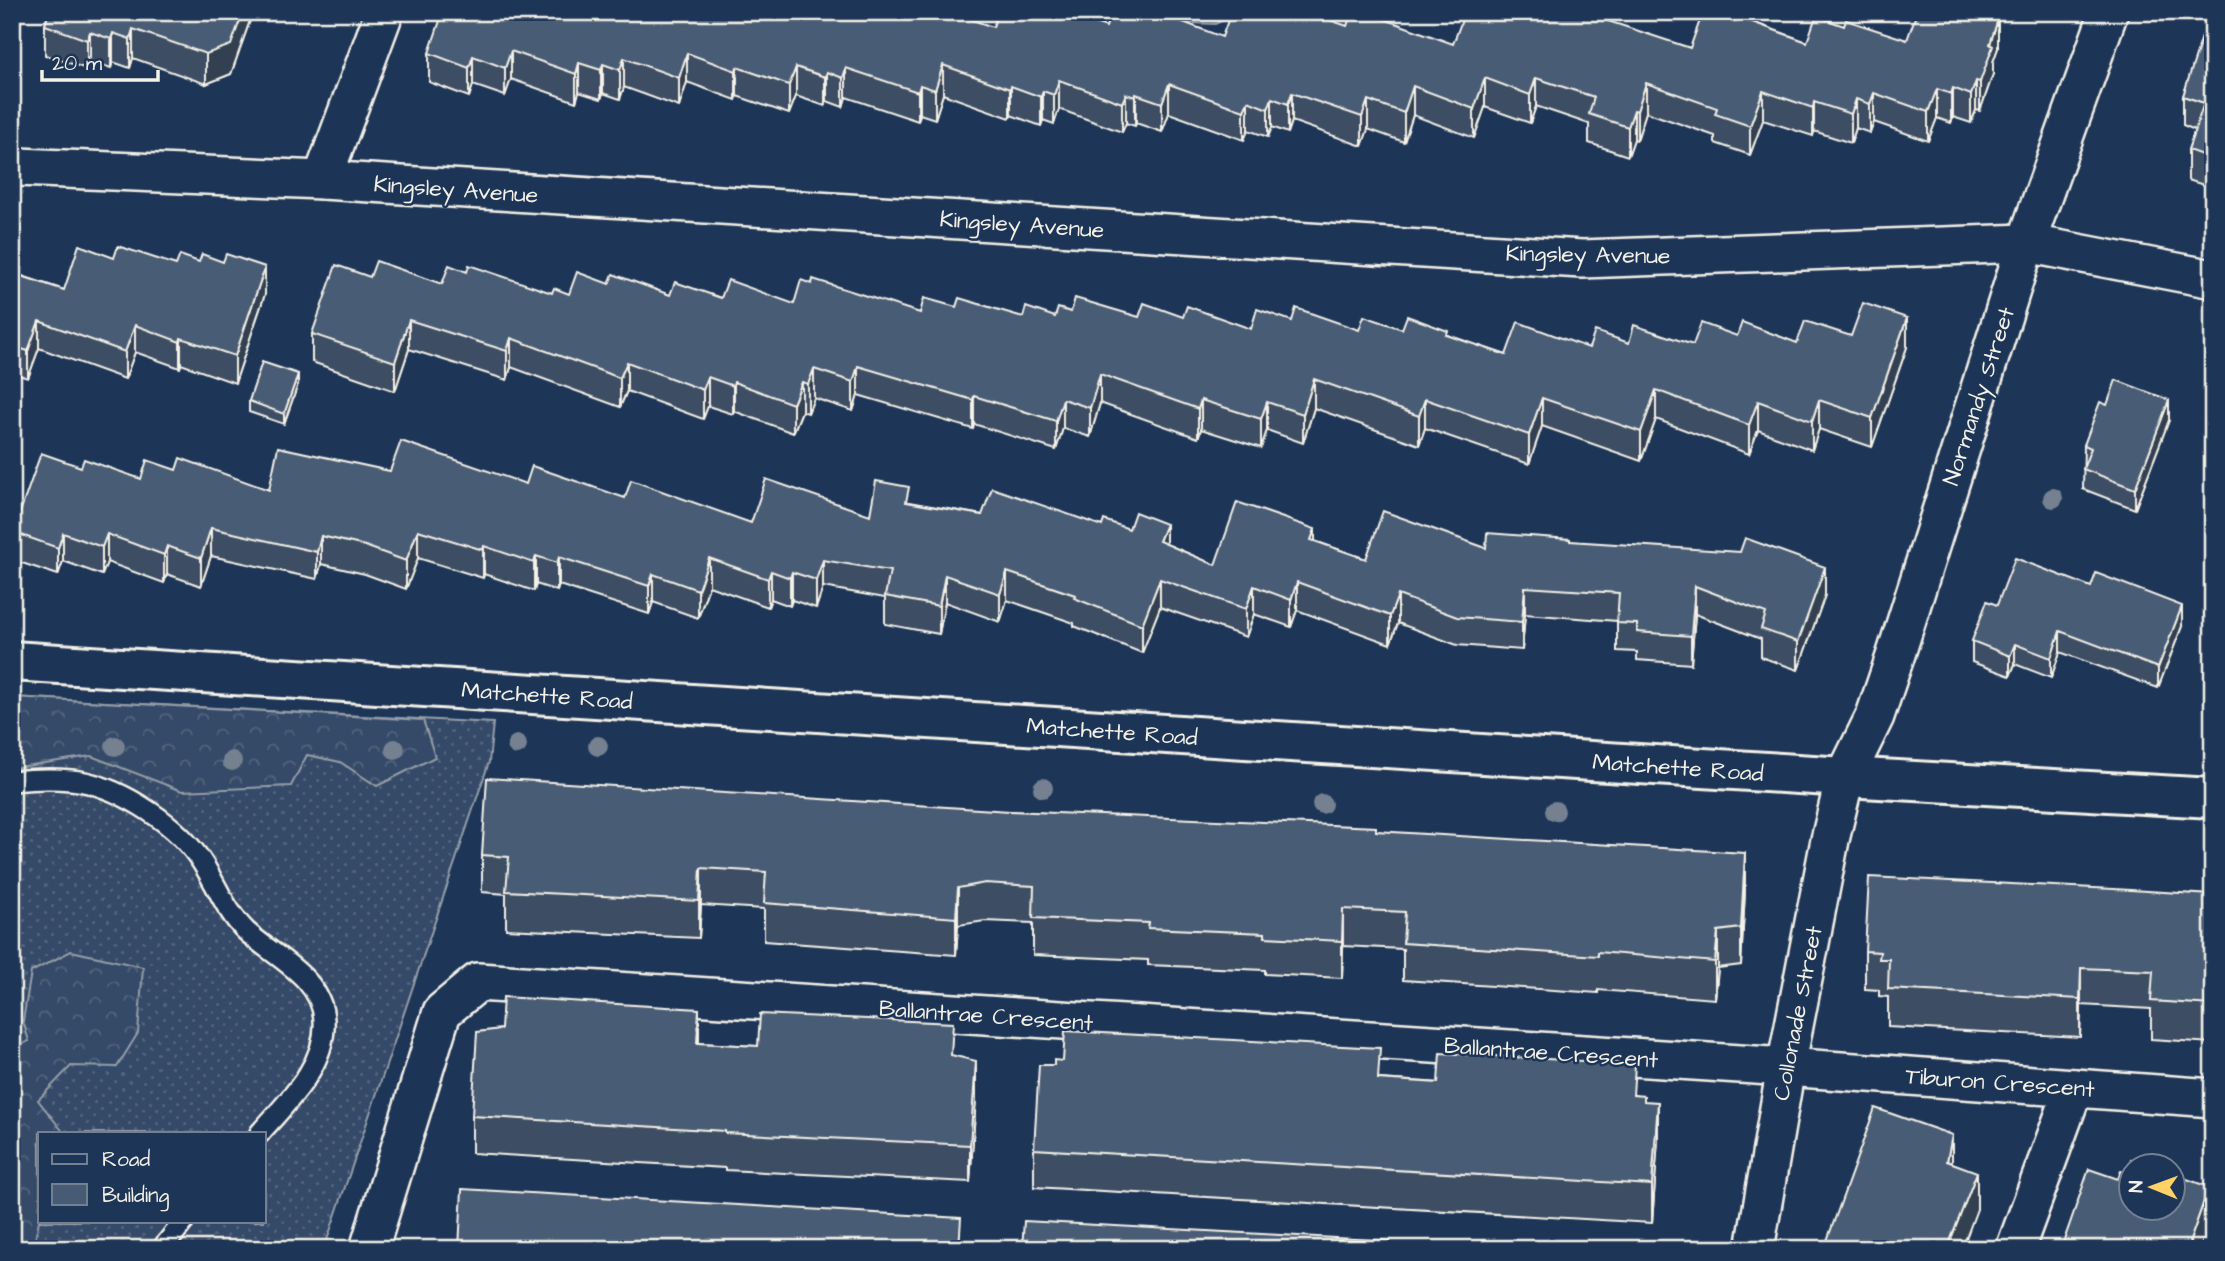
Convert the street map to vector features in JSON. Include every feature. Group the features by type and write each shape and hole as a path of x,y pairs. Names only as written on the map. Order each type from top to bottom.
{"street":[{"name":"Normandy Street","path":"1845,778 1875,716 2026,243 2109,12"},
{"path":"323,180 384,13"},
{"name":"Kingsley Avenue","path":"18,167 323,180 1582,259 2026,243 2213,279"},
{"name":"Matchette Road","path":"12,660 1845,778 2213,798"},
{"name":"Collonade Street","path":"1755,1249 1786,1067 1830,839 1845,778"},
{"name":"Ballantrae Crescent","path":"369,1249 442,1012 478,982 1786,1067"},
{"name":"Tiburon Crescent","path":"1786,1067 2213,1098"},
{"path":"2015,1249 2074,1088"}],"lane":[{"path":"12,781 73,780 111,790 147,810 172,829 195,853 232,915 246,930 316,990 324,1021 323,1040 315,1062 298,1090 261,1132"},
{"path":"162,1249 183,1222"}],"green space":[{"path":"1175,12 1241,12 1215,24 1190,23"},
{"path":"1241,12 1399,12 1370,33"},
{"path":"12,697 493,723 489,762 324,1249 12,1249"},
{"path":"12,697 423,720 435,757 377,786 340,762 307,755 291,786 182,791 91,756 12,768"},
{"path":"71,951 143,967 138,1033 117,1067 71,1066 38,1100 63,1132 38,1132 39,1222 33,1249 12,1249 12,1049 29,1041 23,1021 31,972"}],"building":[{"path":"49,12 243,12 231,45 206,54 133,29 130,39 113,33 111,39 90,32 87,40 45,25"},
{"path":"443,12 949,12 993,27 998,12 1065,12 1106,27 1111,12 1157,12 1222,37 1231,12 1307,12 1347,26 1352,12 1365,12 1453,44 1465,12 1577,12 1690,48 1703,12 1736,12 1750,18 1749,21 1807,42 1816,16 1844,26 1846,20 1907,40 1917,12 1979,12 1998,19 1990,44 1993,46 1980,82 1976,81 1971,95 1953,88 1951,94 1937,89 1928,112 1874,93 1870,104 1856,99 1851,114 1814,102 1813,108 1763,91 1750,126 1715,114 1717,108 1646,83 1637,111 1634,110 1628,127 1589,114 1594,97 1536,78 1530,95 1485,78 1474,109 1413,86 1404,113 1368,100 1362,117 1292,93 1288,104 1272,98 1268,109 1248,101 1244,111 1169,84 1162,103 1136,94 1135,97 1126,94 1122,103 1059,80 1054,95 1043,91 1041,97 943,65 935,90 920,85 918,92 846,68 843,78 827,72 825,77 796,67 789,85 737,67 736,71 687,53 679,78 624,58 620,70 603,64 601,70 579,63 576,74 511,51 505,68 473,56 469,68 429,53"},
{"path":"2210,12 2213,12 2213,159 2188,150 2204,103 2183,96"},
{"path":"79,245 114,258 118,246 176,265 180,255 199,262 202,254 223,262 226,254 265,267 235,356 181,338 180,342 135,325 125,352 39,321 28,351 12,346 12,273 64,290"},
{"path":"376,261 442,284 449,265 467,272 469,265 552,293 554,288 569,294 577,272 609,284 613,274 670,295 675,282 721,298 728,280 794,304 801,280 812,284 813,279 920,313 924,298 956,307 959,298 1023,317 1026,307 1055,317 1058,308 1071,312 1075,298 1139,317 1144,303 1183,317 1187,306 1251,329 1257,309 1292,321 1296,308 1359,330 1364,316 1402,329 1407,316 1448,331 1446,335 1506,355 1518,322 1589,348 1595,331 1629,343 1634,325 1693,345 1701,323 1737,336 1742,322 1797,343 1805,321 1851,336 1863,303 1907,318 1872,418 1819,400 1812,421 1758,401 1749,425 1656,390 1641,432 1542,398 1529,435 1425,399 1419,416 1314,379 1303,414 1267,402 1261,419 1201,400 1198,409 1100,374 1090,408 1063,399 1056,421 974,396 973,400 858,366 853,382 814,369 808,384 802,382 793,404 734,382 733,386 708,377 703,390 627,362 620,378 511,338 507,351 409,320 395,362 312,334 336,265 370,277"},
{"path":"262,362 298,374 284,414 249,401"},
{"path":"2116,380 2169,400 2135,489 2083,469 2091,448 2084,445 2100,402 2107,405"},
{"path":"401,441 526,484 532,466 625,498 631,480 751,523 766,479 870,515 876,481 909,487 906,502 982,515 992,488 1102,526 1104,520 1129,529 1135,512 1166,524 1159,541 1215,565 1237,502 1315,529 1311,540 1366,559 1383,511 1486,548 1487,533 1740,552 1745,538 1825,567 1798,642 1761,629 1766,613 1695,586 1691,636 1637,632 1637,624 1617,623 1619,593 1525,587 1522,622 1457,617 1398,595 1390,616 1297,582 1291,600 1254,586 1246,609 1160,579 1142,625 1074,598 1075,595 1007,572 1000,594 945,575 939,606 885,596 890,571 823,560 816,580 792,572 790,578 771,571 768,579 709,558 698,590 653,574 649,586 559,557 557,563 536,556 534,563 484,546 483,550 418,530 406,561 365,546 321,536 317,552 211,528 201,558 167,546 164,555 107,534 102,547 63,533 58,548 13,532 41,453 81,467 84,459 141,479 147,460 176,470 180,458 269,490 278,447 390,471"},
{"path":"2015,558 2091,587 2096,573 2182,606 2158,668 2060,631 2051,658 2015,644 2010,656 1972,641 1987,601 1997,605"},
{"path":"487,778 1010,811 1376,827 1376,831 1745,853 1741,928 1718,931 1715,962 1598,952 1598,956 1403,943 1405,912 1343,909 1342,941 1265,937 1265,933 1148,928 1149,923 1033,918 1034,886 985,883 958,888 956,918 764,903 766,872 701,868 699,901 506,891 509,857 482,855"},
{"path":"1869,877 2213,895 2213,1005 2151,1001 2153,971 2081,968 2080,999 1888,989 1889,959 1879,959 1880,952 1865,951"},
{"path":"503,997 699,1009 697,1043 758,1046 760,1014 953,1023 951,1055 976,1061 970,1145 725,1133 472,1116 477,1032 501,1029"},
{"path":"1065,1031 1380,1048 1378,1079 1438,1083 1440,1053 1635,1064 1633,1095 1644,1096 1644,1101 1658,1102 1652,1185 1034,1149 1039,1065 1054,1065 1054,1060 1063,1061"},
{"path":"1875,1108 1952,1135 1947,1161 1977,1172 1947,1249 1824,1249"},
{"path":"2089,1169 2116,1178 2116,1222 2186,1222 2186,1179 2209,1187 2187,1249 2061,1249"},
{"path":"462,1189 961,1218 959,1249 459,1249"},
{"path":"1024,1221 1390,1241 1390,1244 1467,1249 1022,1249"}]}
